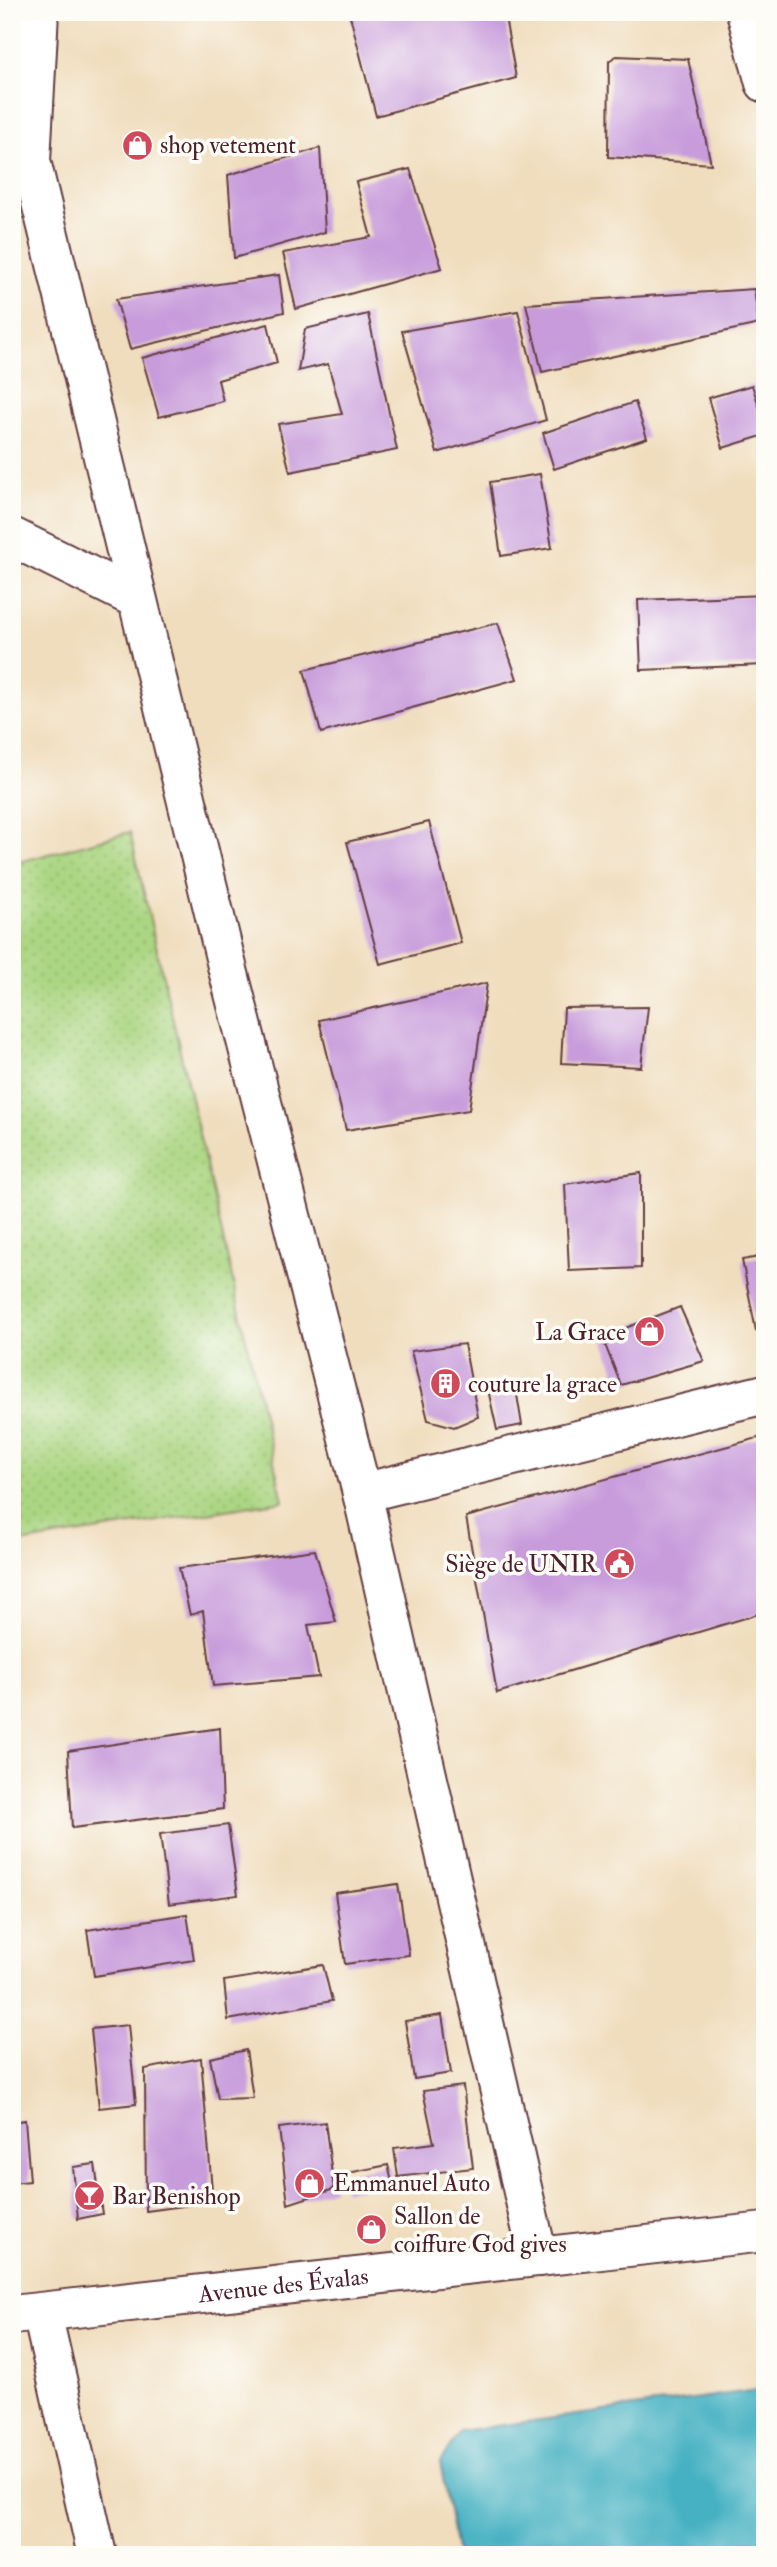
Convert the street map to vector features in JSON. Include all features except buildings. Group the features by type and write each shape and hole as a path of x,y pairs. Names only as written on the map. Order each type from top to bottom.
{"street":[{"path":"39,12 31,161 227,966 362,1493 537,2257"},
{"path":"746,12 765,83"},
{"path":"12,195 31,161"},
{"path":"12,537 137,598"},
{"path":"362,1493 765,1394"},
{"name":"Avenue des Évalas","path":"27,2314 765,2232"},
{"path":"27,2314 97,2555"}],"green space":[{"path":"130,832 283,1501 12,1544 12,864"}],"water":[{"path":"765,2389 765,2555 457,2555 440,2462 460,2431"}],"place":[{"name":"shop vetement","path":"137,145"},
{"name":"La Grace","path":"649,1332"},
{"name":"couture la grace","path":"445,1384"},
{"name":"Siège de UNIR","path":"620,1564"},
{"name":"Emmanuel Auto","path":"310,2183"},
{"name":"Bar Benishop","path":"89,2196"},
{"name":"Sallon de coiffure God gives","path":"371,2230"}]}
